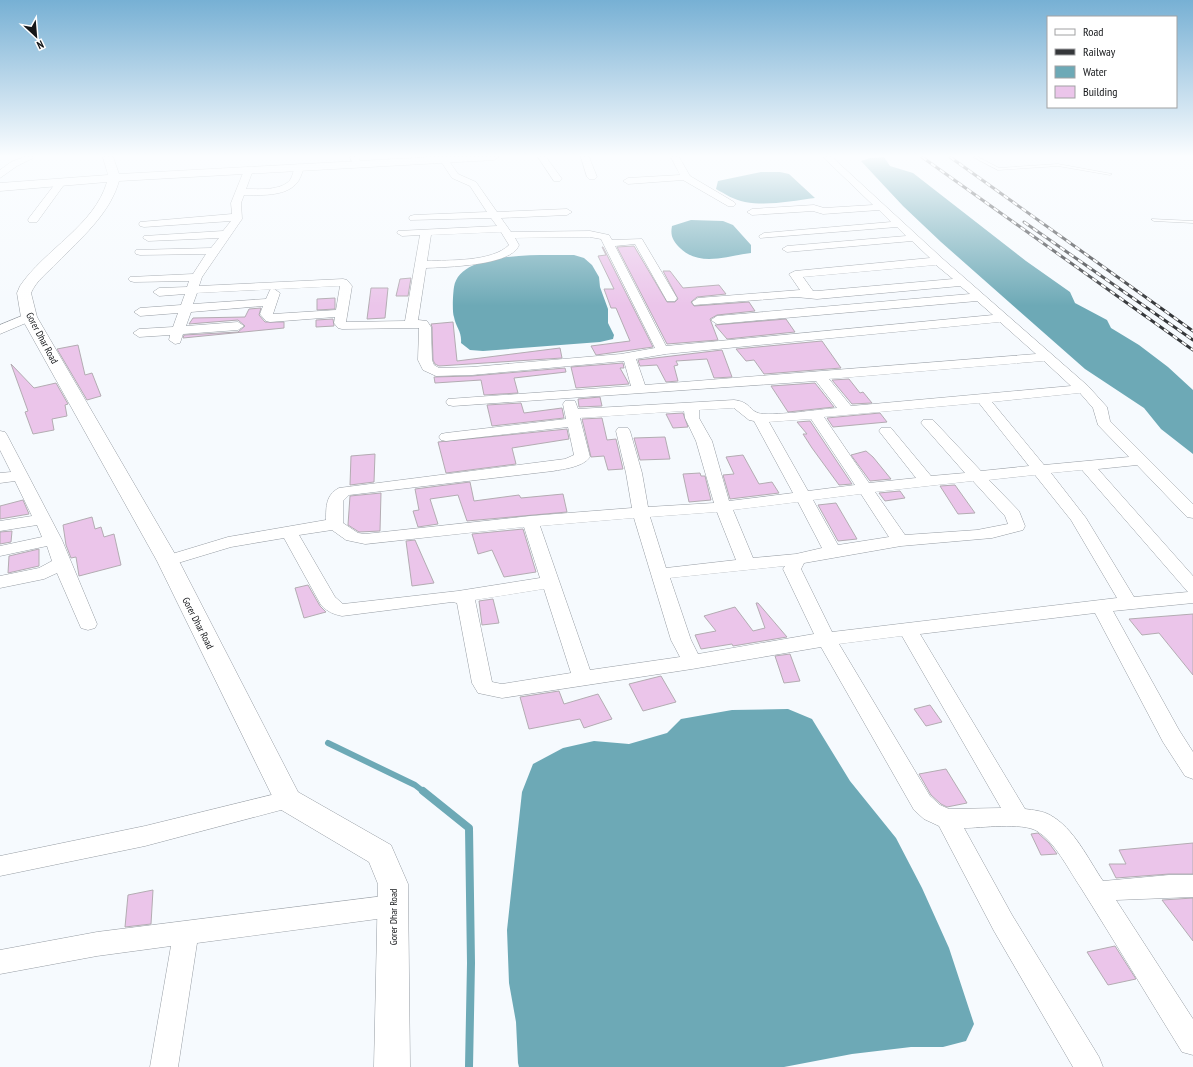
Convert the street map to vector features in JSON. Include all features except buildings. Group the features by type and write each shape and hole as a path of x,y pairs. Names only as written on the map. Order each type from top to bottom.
{"street":[{"path":"33,220 43,207"},
{"name":"Gorer Dhar Road","path":"100,207 66,247 28,286 24,293 29,317 168,561 288,800 381,854 393,884 392,1067"},
{"path":"177,335 196,277 237,217 236,207"},
{"path":"420,265 472,261 507,252 514,248 514,245 490,207"},
{"path":"752,212 814,208 823,211 882,207 939,261 1005,318 1046,357 1083,389 1100,407 1103,422 1193,513"},
{"path":"414,218 567,212"},
{"path":"144,224 237,217"},
{"path":"764,236 900,224"},
{"path":"411,324 426,232"},
{"path":"402,233 506,232 598,234 605,237 662,350"},
{"path":"148,238 226,234"},
{"path":"787,249 915,238"},
{"path":"609,243 638,241 672,298"},
{"path":"140,252 213,251"},
{"path":"809,294 795,274 939,261"},
{"path":"134,279 196,277"},
{"path":"159,292 278,284 344,282 346,286 340,323 345,326 425,325 426,360 428,367 436,372 472,371 629,357 662,350 1005,318"},
{"path":"698,302 796,293 817,295 964,282"},
{"path":"278,284 266,315 270,318 342,313"},
{"path":"717,320 980,297"},
{"path":"140,312 271,302"},
{"path":"874,306 895,328"},
{"path":"0,330 29,317"},
{"path":"139,333 177,335 238,326"},
{"path":"629,357 639,389"},
{"path":"453,402 731,383 1046,357"},
{"path":"820,376 847,411"},
{"path":"731,383 740,405 749,414 759,418 1083,389"},
{"path":"336,525 335,499 338,494 346,491 553,466 575,461 582,457 568,394"},
{"path":"982,398 1078,518 1129,603"},
{"path":"446,437 573,418 692,406 740,405"},
{"path":"692,406 692,418 704,441 723,507 747,565"},
{"path":"815,414 867,489 900,541"},
{"path":"759,418 833,551"},
{"path":"659,574 797,559 833,551 900,541 1008,530 1017,526 1013,515 928,423"},
{"path":"622,431 634,474 641,513 659,574 681,640 692,662"},
{"path":"886,431 928,481"},
{"path":"0,435 53,540 88,624"},
{"path":"168,561 197,550 228,542 336,525 349,537 355,539 366,539 530,521 723,507 804,498 928,481 1140,460"},
{"path":"1087,466 1193,587"},
{"path":"0,478 20,475"},
{"path":"0,526 43,519"},
{"path":"530,521 582,679"},
{"path":"288,532 328,602 334,607 342,610 456,597 549,582"},
{"path":"0,551 53,540"},
{"path":"797,559 792,569 826,639 922,804 932,812 947,819 1018,817 1041,821 1053,830 1065,844 1100,897 1192,1042"},
{"path":"0,582 44,573 62,563"},
{"path":"456,597 466,600 482,683 485,688 502,691 692,662 826,639 1101,606 1193,597"},
{"path":"1101,606 1171,736 1193,770"},
{"path":"907,629 1018,817"},
{"path":"0,866 76,852 179,830 288,800"},
{"path":"947,819 1003,923 1089,1067"},
{"path":"1100,897 1107,890 1193,886"},
{"path":"0,962 97,944 392,906"},
{"path":"164,1067 186,932"}],"lane":[{"path":"1154,220 1193,222"}],"water":[{"path":"904,207 956,207 1026,261 1070,292 1075,303 1107,320 1111,328 1139,345 1168,367 1193,390 1193,454 1161,429 1144,408 1085,369 941,242"},
{"path":"691,220 723,221 733,225 751,245 751,253 714,259 704,259 688,254 674,241 671,230 672,226"},
{"path":"574,255 584,258 592,265 599,277 600,287 608,309 608,323 614,335 613,339 600,342 483,351 470,350 461,343 461,335 453,315 454,287 460,275 471,266 487,260 506,257"},
{"path":"788,709 812,719 850,781 896,838 922,888 949,948 974,1024 966,1041 943,1047 911,1047 852,1054 784,1067 519,1067 516,1022 509,983 507,930 522,792 533,764 563,748 594,741 629,744 667,733 681,719 732,710"}],"waterway":[{"path":"328,743 415,785 424,792"},
{"path":"423,791 469,828 471,963 469,1067"}],"railway":[{"path":"992,207 1193,350"},
{"path":"1020,207 1193,331"},
{"path":"1024,222 1193,340"}]}
